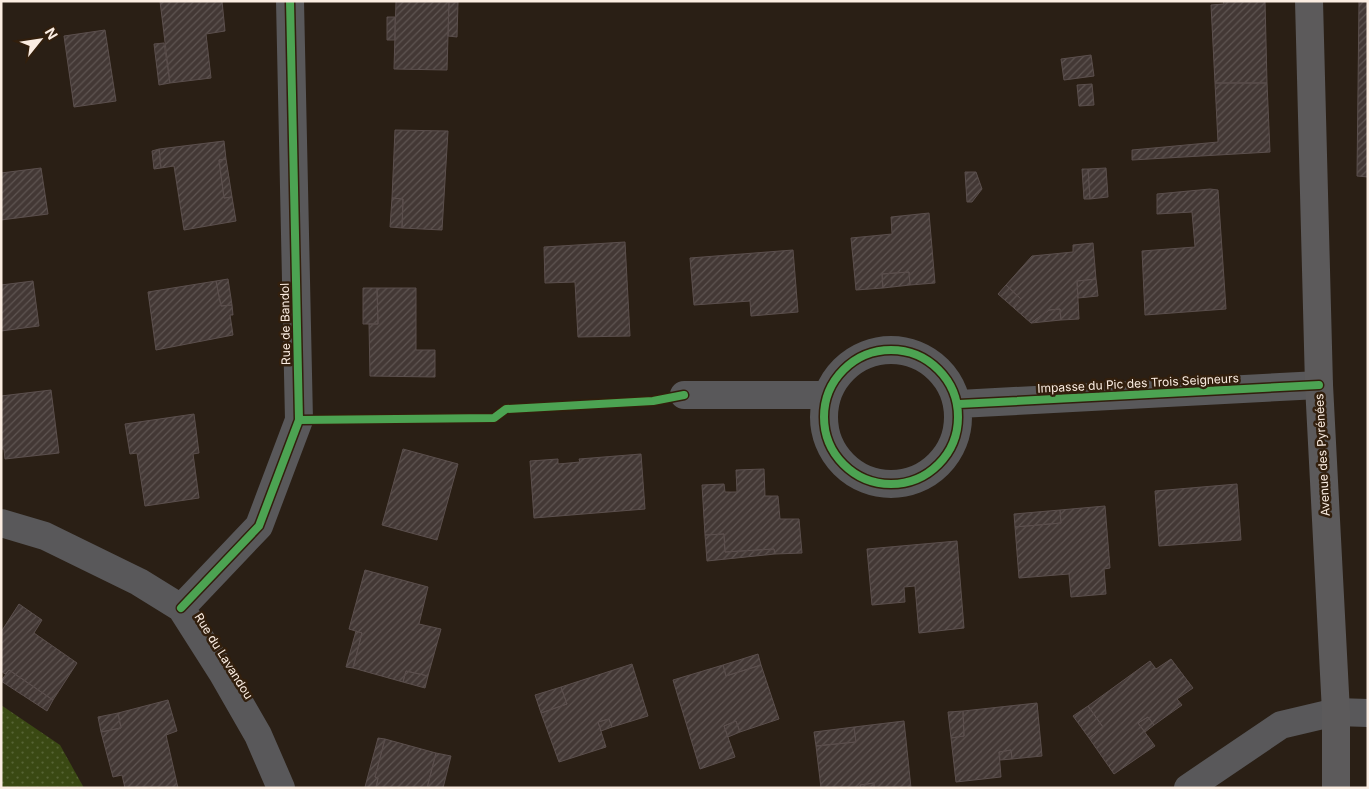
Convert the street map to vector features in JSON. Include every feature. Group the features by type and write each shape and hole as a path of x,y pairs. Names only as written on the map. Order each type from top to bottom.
{"main road":[{"name":"Avenue des Pyrénées","path":"1309,1 1319,385 1336,712 1336,788"}],"street":[{"name":"Rue de Bandol","path":"181,608 259,526 299,420 290,1"},
{"path":"874,350 912,352 932,363 943,374 959,404 956,434 951,448 937,466 918,479 895,485 881,484 859,477 842,465 829,446 822,419 826,395 843,368 862,355 874,350"},
{"name":"Impasse du Pic des Trois Seigneurs","path":"959,404 1319,385"},
{"path":"684,395 826,395"},
{"name":"Rue du Lavandou","path":"1,523 45,536 139,582 181,608 223,674 258,735 281,788"},
{"path":"1188,788 1282,725 1336,712 1368,713"}],"green space":[{"path":"1,705 60,745 84,788 1,788"}],"building":[{"path":"160,1 222,1 225,31 206,34 211,78 170,83"},
{"path":"396,1 449,1 447,70 394,69"},
{"path":"1223,1 1265,1 1267,83 1215,83 1211,5 1224,4"},
{"path":"1359,1 1368,1 1368,177 1357,176"},
{"path":"449,2 458,2 457,37 448,36"},
{"path":"387,17 395,17 395,40 387,40"},
{"path":"105,30 116,101 74,107 64,36"},
{"path":"164,43 170,83 159,85 154,44"},
{"path":"1091,55 1094,76 1064,80 1061,59"},
{"path":"1215,83 1267,83 1270,152 1132,160 1132,150 1218,142"},
{"path":"1092,84 1094,105 1079,106 1077,85"},
{"path":"395,130 448,131 442,230 402,228 403,199 392,198"},
{"path":"224,141 226,159 219,160 224,198 232,197 236,221 184,230 174,166 161,168 159,149"},
{"path":"159,149 161,168 154,169 152,151"},
{"path":"226,159 232,197 224,198 219,160"},
{"path":"41,168 48,214 1,220 1,173"},
{"path":"1106,168 1108,197 1090,199 1088,169"},
{"path":"1082,169 1088,169 1090,199 1084,199"},
{"path":"965,172 976,172 982,189 972,202 967,202"},
{"path":"1210,189 1218,190 1226,309 1145,315 1142,251 1195,247 1192,212 1157,214 1157,194"},
{"path":"392,198 403,199 402,228 390,227"},
{"path":"929,213 935,283 910,285 909,272 882,274 883,288 856,290 851,238 892,234 891,217"},
{"path":"625,242 630,336 578,337 575,282 545,283 544,247"},
{"path":"1093,243 1096,279 1077,281 1079,319 1061,320 1060,309 1049,310 1031,323 1014,308 1021,299 1006,285 1032,256 1073,252 1073,245"},
{"path":"793,250 798,312 751,316 750,301 694,305 690,258"},
{"path":"909,272 910,285 883,288 882,274"},
{"path":"228,279 232,305 221,306 216,281"},
{"path":"1096,279 1098,296 1078,298 1077,281"},
{"path":"33,281 39,326 1,331 1,285"},
{"path":"216,281 221,306 232,305 233,315 230,315 233,335 156,350 148,292"},
{"path":"1006,285 1021,299 1014,308 998,294"},
{"path":"363,288 377,288 378,324 363,324"},
{"path":"377,288 416,288 416,350 435,350 435,377 370,376 369,324 378,324"},
{"path":"1060,309 1061,320 1031,323 1049,310"},
{"path":"51,390 59,453 5,459 4,449 1,449 1,396"},
{"path":"194,414 199,453 193,454 199,498 145,506 137,453 130,454 125,424"},
{"path":"403,449 458,464 437,540 382,525"},
{"path":"641,454 645,509 534,518 530,461 558,459 558,464 580,462 579,459"},
{"path":"764,469 765,496 778,496 780,519 799,519 802,553 775,554 774,549 725,552 724,534 705,535 702,485 724,484 725,492 737,492 736,470"},
{"path":"1237,484 1241,540 1159,546 1155,491"},
{"path":"1105,506 1110,568 1104,569 1106,594 1071,597 1069,574 1019,578 1015,527 1061,523 1060,510"},
{"path":"1060,510 1061,523 1015,527 1014,514"},
{"path":"724,534 725,552 774,549 775,554 707,561 705,535"},
{"path":"957,541 964,628 919,633 915,586 904,587 905,602 872,605 867,549"},
{"path":"365,570 428,587 419,624 441,629 428,676 406,671 403,682 353,668 362,633 349,629"},
{"path":"19,604 42,620 34,633 77,663 53,700 9,670 5,674 1,671 1,632"},
{"path":"356,631 362,633 353,668 346,667"},
{"path":"758,654 761,665 726,676 723,665"},
{"path":"1171,659 1193,688 1177,699 1182,705 1154,725 1148,717 1138,723 1155,746 1114,774 1089,738 1103,727 1088,706 1150,661 1156,669"},
{"path":"632,664 648,716 612,727 609,719 598,722 606,747 559,762 541,713 567,704 561,687"},
{"path":"723,665 726,676 761,665 779,719 740,732 736,721 724,726 735,757 700,769 673,680"},
{"path":"9,670 53,700 47,711 1,681"},
{"path":"406,671 428,676 425,688 403,682"},
{"path":"561,687 567,704 541,713 535,695"},
{"path":"168,700 177,731 166,735 178,788 125,788 122,775 113,777 101,732 121,728 118,713"},
{"path":"1037,703 1042,756 1012,759 1011,750 999,752 1001,777 956,782 951,738 964,736 963,711"},
{"path":"1088,706 1103,727 1089,738 1073,716"},
{"path":"963,711 964,736 951,738 948,712"},
{"path":"118,713 121,728 101,732 98,717"},
{"path":"1148,717 1154,725 1145,732 1138,723"},
{"path":"609,719 612,727 601,731 598,722"},
{"path":"736,721 740,732 728,737 724,726"},
{"path":"904,721 911,788 874,788 874,783 860,785 861,788 821,788 816,746 856,742 854,727"},
{"path":"854,727 856,742 816,746 814,732"},
{"path":"378,738 385,739 375,777 378,778 376,788 369,788 365,787"},
{"path":"385,739 436,753 427,788 376,788 378,778 375,777"},
{"path":"1011,750 1012,759 1000,760 999,752"},
{"path":"436,753 451,756 443,788 427,788"},
{"path":"874,783 874,788 861,788 860,785"}],"cycle path":[{"path":"181,608 259,526 299,420 290,1"},
{"path":"891,350 917,355 939,369 953,391 958,417 953,443 939,465 917,479 891,484 865,479 843,465 829,443 824,417 829,391 843,369 865,355 891,350"},
{"path":"959,404 1319,385"},
{"path":"299,420 494,418 506,409 653,401 684,395"}]}
